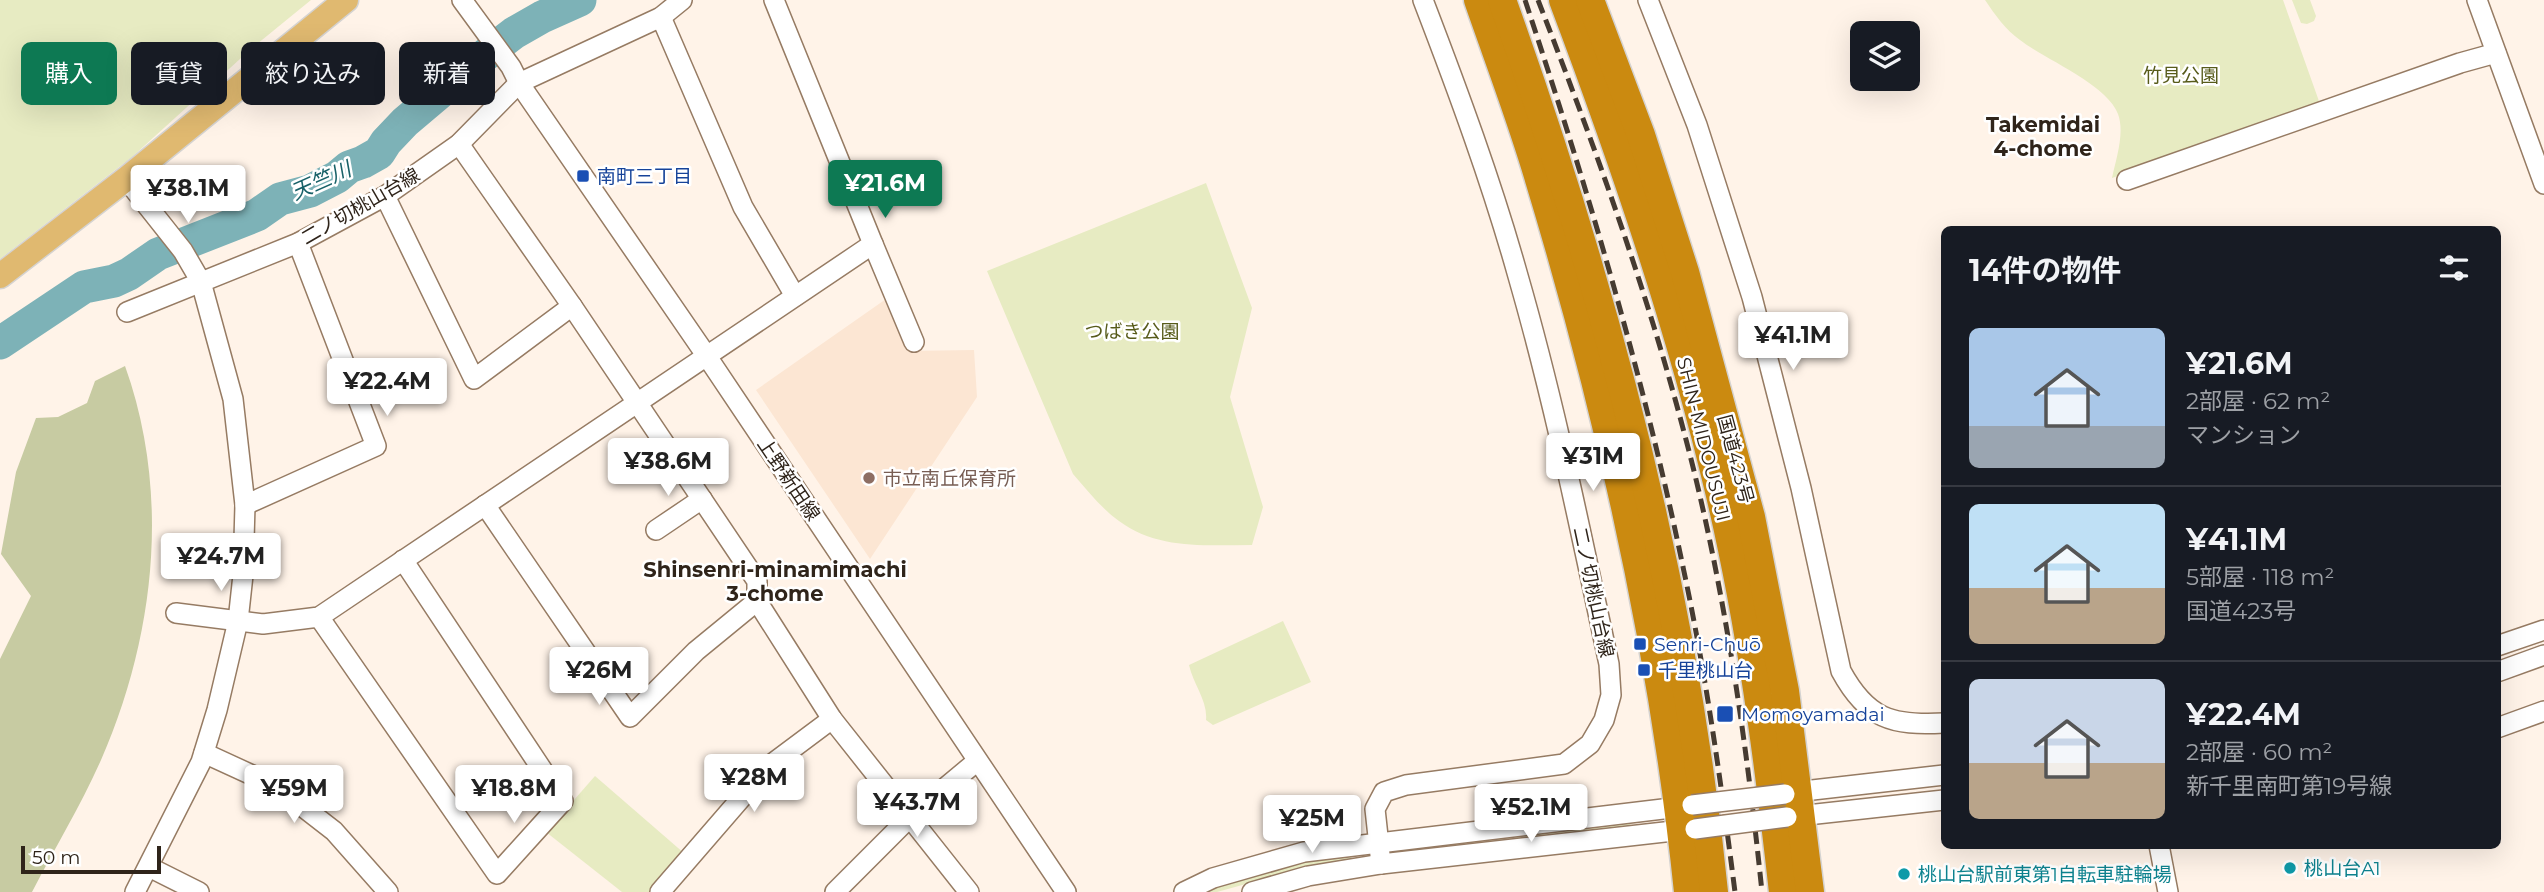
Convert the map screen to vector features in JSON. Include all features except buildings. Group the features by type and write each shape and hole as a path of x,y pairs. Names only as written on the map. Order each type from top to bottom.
{"highway":[{"path":"1478,0 1538,175 1612,446 1687,818 1688,892"},
{"path":"1502,0 1556,158 1635,442 1664,571 1686,692 1714,892"},
{"name":"SHIN-MIDOUSUJI","path":"1563,0 1616,142 1661,277 1717,483 1759,697 1783,892"},
{"name":"国道423号","path":"1590,0 1641,135 1685,272 1745,491 1774,626 1793,805 1810,892"}],"main road":[{"path":"0,276 126,179 346,0"}],"street":[{"name":"上野新田線","path":"462,0 706,355 976,762 1066,892"},
{"name":"二ノ切桃山台線","path":"127,312 298,243 385,196 458,144 515,75 661,17 682,0"},
{"path":"774,0 914,342"},
{"name":"二ノ切桃山台線","path":"1381,864 1375,809 1384,792 1406,785 1563,764 1590,744 1604,720 1612,695 1609,664 1557,424 1518,274 1461,99 1423,0"},
{"path":"1648,0 1697,125 1752,297 1801,488 1841,671 1852,691 1865,705 1885,717 1912,725 1941,723"},
{"path":"2477,0 2544,184"},
{"path":"661,17 743,207 796,296"},
{"path":"2127,180 2460,63 2496,53"},
{"path":"458,144 572,306 636,405 757,581 757,601 832,719 969,892"},
{"path":"126,179 183,251 201,282 233,399 245,505 243,575 238,621 233,649 204,753 135,892"},
{"path":"385,196 474,379 572,306"},
{"path":"245,505 376,446 298,243"},
{"path":"176,613 263,624 319,617 873,244"},
{"path":"656,530 702,499"},
{"path":"485,505 630,717 696,651 757,601"},
{"path":"319,617 497,874 564,801 403,560"},
{"path":"2501,645 2544,630"},
{"path":"2501,671 2544,656"},
{"path":"2501,727 2544,711"},
{"path":"660,892 769,766 832,719"},
{"path":"204,753 276,786 334,831 388,892"},
{"path":"835,892 910,817 976,762"},
{"path":"1252,892 1308,876 1687,818 1793,805 1941,776"},
{"path":"1793,805 1941,800"},
{"path":"1184,892 1213,878 1304,852 1378,842 1687,818"},
{"path":"2160,849 2168,892"},
{"path":"149,867 199,892"}],"shaded area":[{"name":"市立南丘保育所","path":"886,299 907,351 974,350 977,397 870,559 756,390"}],"green space":[{"path":"0,0 311,0 260,42 241,42 241,58 227,71 227,42 131,42 131,105 189,105 132,157 0,259"},
{"name":"竹見公園","path":"1985,0 2283,0 2320,104 2112,178 2121,129 2112,103 2075,73 2015,36"},
{"path":"2292,0 2310,0 2316,16 2314,21 2301,23"},
{"name":"つばき公園","path":"1206,183 1252,308 1230,397 1263,507 1252,545 1183,544 1150,537 1119,521 1101,505 1073,474 987,271"},
{"path":"125,366 139,415 148,464 152,514 150,565 134,665 101,760 32,892 0,892 0,659 31,596 1,554 16,472 36,418 58,417 87,403 95,381"},
{"path":"1283,621 1311,682 1213,725 1206,720 1205,706 1189,665"},
{"path":"595,776 685,854 653,892 622,892 546,832"},
{"path":"1631,822 1630,826 1410,850 1411,848"},
{"path":"1353,855 1350,860 1314,865 1217,892 1200,892 1300,861"}],"waterway":[{"name":"天竺川","path":"0,343 84,287 114,281 158,254 257,215 280,199 310,191 337,177 349,167 379,153 405,122 514,33 580,0"}],"railway":[{"path":"1525,0 1612,281 1667,495 1706,688 1735,892"},
{"path":"1538,0 1617,214 1684,432 1711,546 1732,660 1762,892"}],"place":[{"name":"南町三丁目","path":"583,176"},
{"name":"市立南丘保育所","path":"869,478"},
{"name":"Senri-Chuō","path":"1640,644"},
{"name":"千里桃山台","path":"1644,670"},
{"name":"Momoyamadai","path":"1725,714"},
{"name":"桃山台A1","path":"2290,868"},
{"name":"桃山台駅前東第1自転車駐輪場","path":"1904,874"}],"district":[{"name":"Takemidai 4-chome","path":"2043,137"},
{"name":"Shinsenri-minamimachi 3-chome","path":"775,582"}]}
